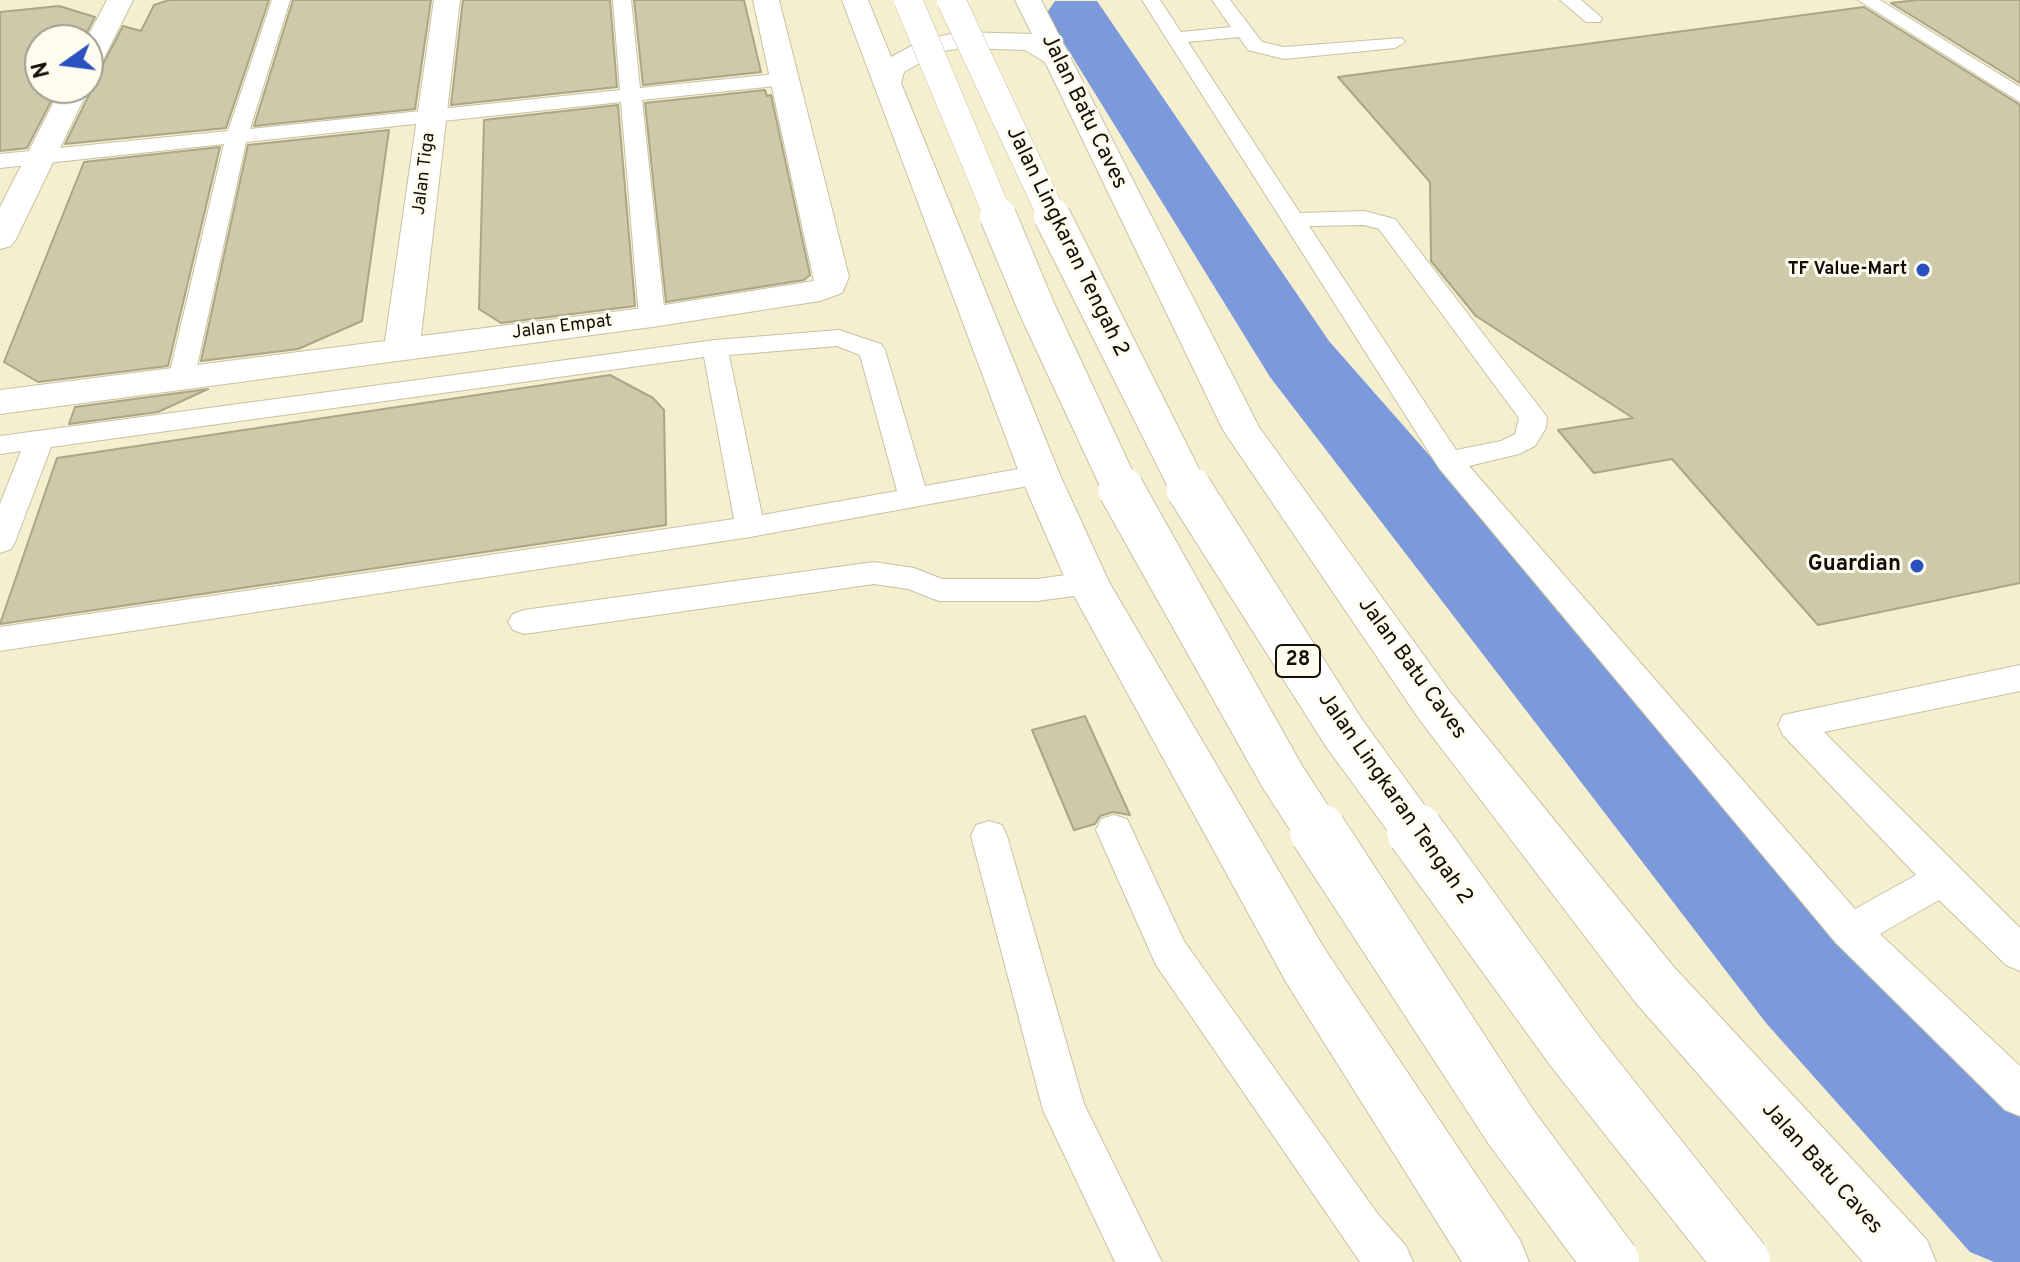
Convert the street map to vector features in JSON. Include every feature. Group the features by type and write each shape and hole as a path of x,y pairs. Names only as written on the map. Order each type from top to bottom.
{"main road":[{"path":"104,31 120,0"},
{"name":"Jalan Tiga","path":"402,349 447,0"},
{"name":"Jalan Empat","path":"0,402 652,317 820,291 830,286 832,277 766,0"},
{"path":"855,0 1040,475 1088,583 1305,965 1498,1262"},
{"name":"Jalan Lingkaran Tengah 2","path":"908,0 1037,309 1137,522 1282,776 1511,1127 1611,1262"},
{"name":"Jalan Lingkaran Tengah 2","path":"951,0 1093,303 1201,512 1354,746 1573,1049 1742,1262"},
{"name":"Jalan Batu Caves","path":"1038,6 1059,59 1138,226 1242,430 1435,706 1654,984 1905,1262"},
{"path":"887,84 892,68 907,58 931,46 961,40 1031,42 1059,59"},
{"path":"0,239 67,104"}],"lane":[{"path":"181,380 237,136 281,0"},
{"path":"622,0 652,317"},
{"path":"1151,0 1449,461 1850,931 2020,1095"},
{"path":"1221,0 1255,46 1284,53 1395,42"},
{"path":"1569,0 1593,18"},
{"path":"1867,0 2020,96"},
{"path":"1174,38 1243,31"},
{"path":"0,161 785,79"},
{"path":"1293,220 1364,218 1387,224 1533,417 1532,428 1525,440 1509,448 1449,461"},
{"path":"0,445 715,348 839,338 872,350 913,496"},
{"path":"715,348 750,527"},
{"path":"0,542 11,486 40,439"},
{"path":"0,639 750,527 1040,475"},
{"path":"524,622 874,573 914,579 939,590 1037,590 1088,583"},
{"path":"2020,678 1795,725 1943,879 2020,953"},
{"path":"1114,830 1170,953 1361,1229 1390,1262"},
{"path":"989,836 1064,1110 1139,1262"},
{"path":"1850,931 1943,879"}],"building":[{"path":"169,0 269,0 226,128 65,144 85,104 104,104 104,62 123,26 141,31 154,5"},
{"path":"293,0 431,0 415,109 254,126"},
{"path":"463,0 610,0 617,87 451,105"},
{"path":"634,0 744,0 761,72 643,85"},
{"path":"2020,0 2020,83 1891,3"},
{"path":"59,6 95,17 91,24 24,24 24,104 50,104 27,148 0,151 0,12"},
{"path":"1864,7 2020,105 2020,583 1818,625 1672,459 1594,473 1558,430 1633,418 1476,316 1431,261 1430,182 1338,77"},
{"path":"765,90 767,96 771,95 810,275 804,280 666,302 645,103"},
{"path":"618,105 635,306 501,323 479,309 484,120"},
{"path":"389,130 362,321 298,349 201,361 248,145"},
{"path":"220,147 168,366 38,382 4,362 84,162"},
{"path":"610,375 653,398 664,410 666,525 0,624 57,458"},
{"path":"208,389 158,412 69,424 75,407"},
{"path":"1085,716 1130,815 1113,812 1100,816 1095,824 1074,830 1032,730"}],"waterway":[{"path":"1076,14 1299,359 1811,982 2020,1202"}],"place":[{"name":"TF Value-Mart","path":"1923,270"},
{"name":"Guardian","path":"1917,566"}]}
